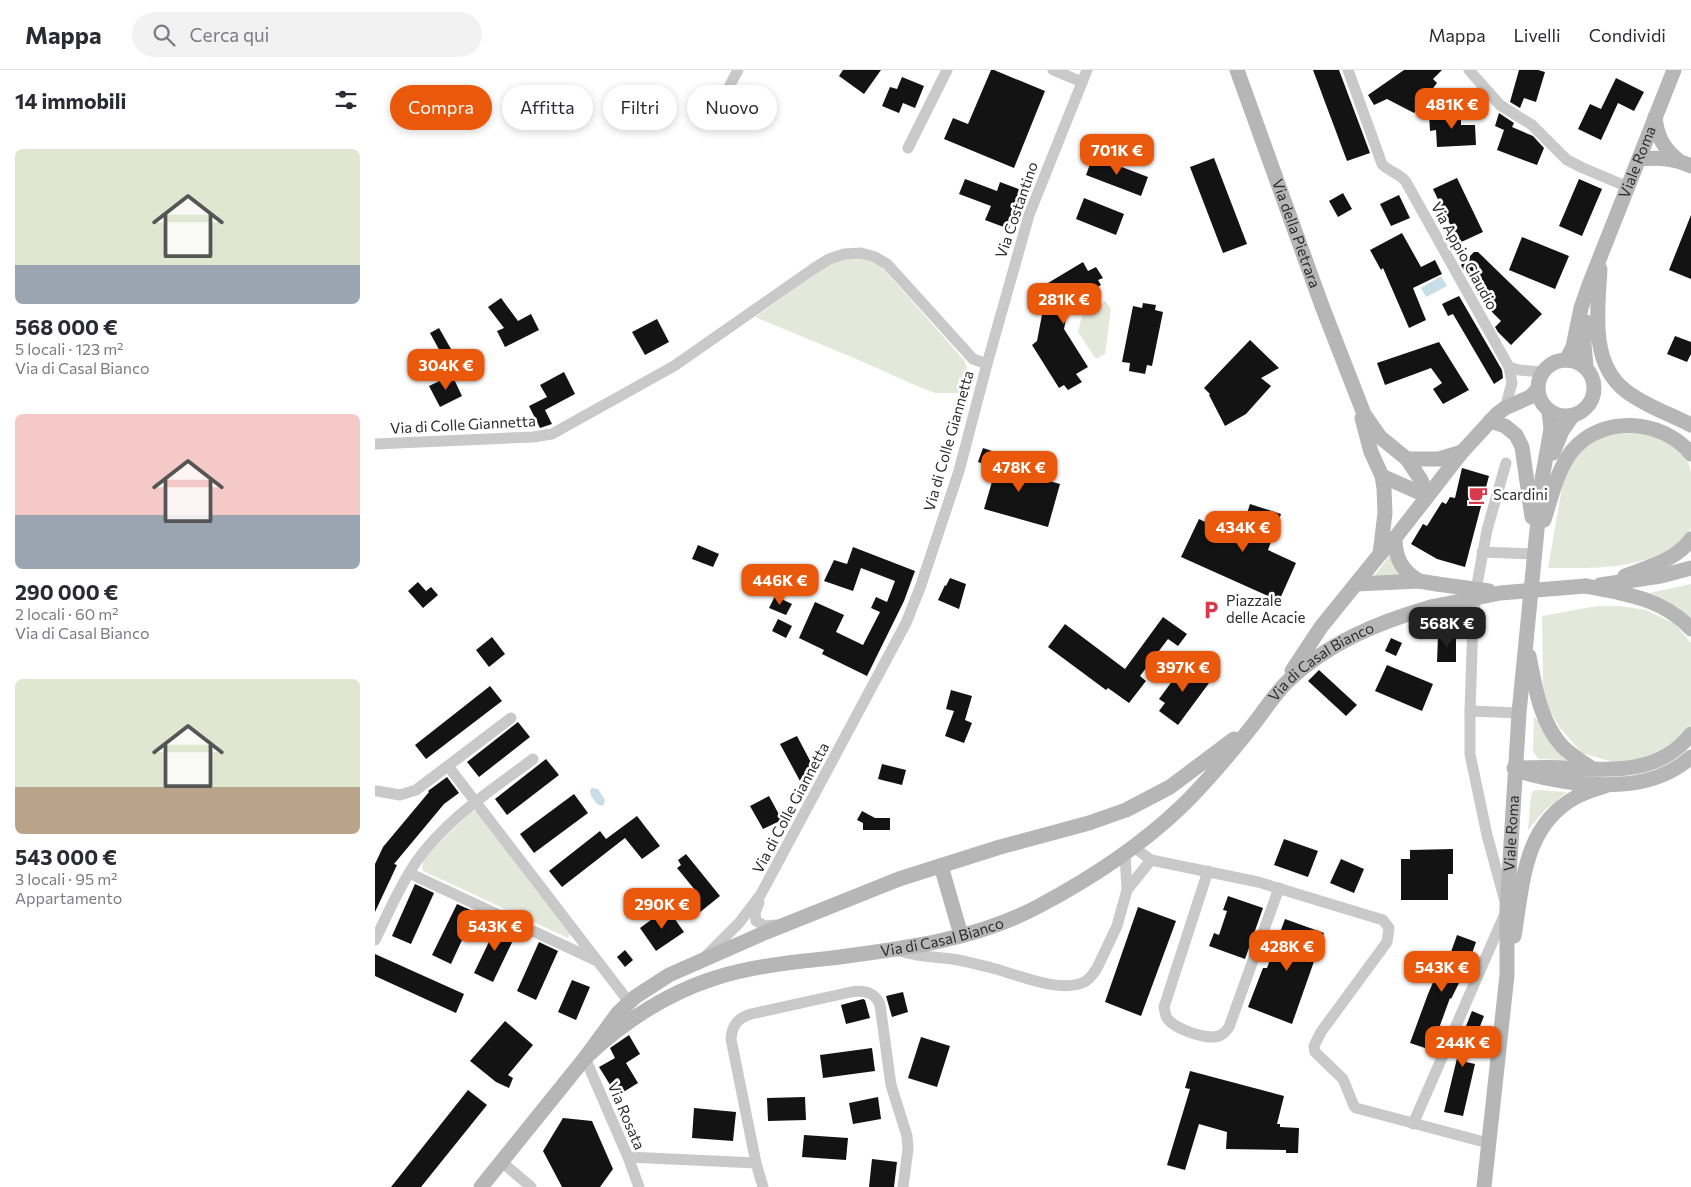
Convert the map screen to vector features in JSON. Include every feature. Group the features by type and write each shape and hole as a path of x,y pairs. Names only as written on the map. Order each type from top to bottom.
{"main road":[{"name":"Via della Pietrara","path":"1237,70 1357,398"},
{"name":"Viale Roma","path":"1566,360 1573,346 1581,308 1601,254 1674,70"},
{"path":"1655,117 1657,134 1665,149 1684,163"},
{"path":"1639,159 1659,158 1684,163"},
{"path":"1601,254 1597,326 1601,351 1609,370 1616,381 1631,394 1691,425"},
{"name":"Viale Roma","path":"1585,367 1584,344 1586,324 1601,254"},
{"path":"1490,421 1515,412 1548,410 1561,416 1573,415 1586,408 1593,395 1593,380 1585,367 1573,360 1557,361 1549,365 1539,380 1538,388 1539,396 1548,410"},
{"path":"1281,689 1321,627 1395,538 1462,452 1490,421 1505,408 1530,398 1538,388"},
{"path":"1357,398 1373,429 1387,444 1407,459 1421,480 1427,496"},
{"path":"1357,398 1369,447 1382,476 1385,513 1380,554"},
{"name":"Viale Roma","path":"1484,1187 1507,975 1507,909 1514,768 1542,480 1551,429 1548,410"},
{"name":"Viale Roma","path":"1542,480 1562,431 1573,415"},
{"path":"1490,421 1505,426 1516,436 1522,447 1536,550"},
{"path":"1536,550 1552,497 1567,458 1589,436 1621,425 1642,426 1658,430 1672,437 1691,454"},
{"path":"1407,459 1439,459 1462,452"},
{"path":"1382,476 1427,496"},
{"path":"1395,538 1398,560 1405,571 1419,581"},
{"path":"1603,585 1670,557 1681,550 1691,539"},
{"path":"1356,584 1419,581 1500,593 1603,585 1661,576 1691,568"},
{"path":"1586,586 1655,603 1675,614 1691,629"},
{"name":"Via di Casal Bianco","path":"585,1058 605,1039 632,1018 662,1001 699,984 729,974 776,965 895,949 961,935 1026,913 1090,878 1130,851 1182,806 1205,782 1281,689 1312,661 1349,638 1384,622 1431,607 1500,593"},
{"path":"1526,640 1536,689 1549,727 1563,747 1593,769"},
{"name":"Via di Casal Bianco","path":"481,1187 585,1058 607,1027 629,1002 669,975 788,923 899,880 1000,847 1089,823 1126,810 1170,787 1253,724"},
{"path":"1514,768 1543,767 1618,770 1644,765 1673,751 1691,734"},
{"path":"1507,975 1525,870 1535,838 1549,818 1581,794 1605,786 1637,782 1657,777 1672,771 1691,757"},
{"path":"1514,768 1542,778 1605,786"},
{"path":"941,866 961,935"}],"street":[{"path":"730,85 738,70"},
{"path":"909,148 947,70"},
{"path":"1053,70 1082,82"},
{"name":"Via Costantino","path":"987,364 1029,215 1087,70"},
{"name":"Via Appio Claudio","path":"1348,70 1378,155 1385,168 1400,175 1406,182 1509,367 1512,383 1505,408"},
{"path":"1469,70 1500,105 1532,125 1567,160 1628,187"},
{"name":"Via di Colle Giannetta","path":"375,444 533,438 552,434 688,357 813,269 837,256 850,253 868,255 887,264 973,359 987,364 959,471 910,615 899,639 761,894 739,923 702,960"},
{"path":"1509,367 1543,372"},
{"path":"1413,1124 1507,909 1487,835 1470,754 1473,621 1482,552 1506,463"},
{"path":"1482,552 1536,550"},
{"path":"1470,711 1519,713"},
{"path":"377,791 400,795 411,793 511,718"},
{"path":"375,940 396,895 409,873 439,835 475,802 533,759"},
{"path":"448,766 629,1002"},
{"path":"895,949 912,956 973,963 1037,982 1057,985 1085,981 1095,973 1117,926 1127,890 1130,851 1151,860 1279,888 1378,918 1389,926 1387,942 1321,1032 1314,1049 1317,1056 1343,1079 1356,1108 1488,1144"},
{"path":"1127,890 1151,860"},
{"path":"1208,871 1164,1007 1167,1018 1173,1024 1204,1037 1220,1036 1229,1027 1279,888"},
{"path":"409,873 598,961"},
{"name":"Via di Colle Giannetta","path":"761,894 755,913 757,921 765,926 788,923"},
{"path":"763,1187 756,1163 731,1039 735,1024 751,1014 861,991 873,995 880,1006 891,1085 907,1136 903,1187"},
{"name":"Via Rosata","path":"585,1058 639,1187"},
{"path":"628,1157 756,1163"},
{"path":"501,1162 531,1187"}],"green space":[{"path":"857,256 879,264 964,360 969,378 967,396 956,393 935,393 755,317 830,263"},
{"path":"1105,301 1111,309 1105,354 1096,359 1078,332 1082,316"},
{"path":"1621,433 1651,434 1672,445 1688,462 1691,472 1691,527 1689,532 1679,542 1665,551 1634,563 1617,566 1548,568 1564,476 1576,454 1596,437"},
{"path":"1389,556 1404,577 1373,578"},
{"path":"1691,584 1691,619 1677,607 1649,593"},
{"path":"1597,606 1620,606 1646,610 1675,624 1691,643 1691,724 1683,736 1653,756 1616,763 1582,753 1560,728 1548,708 1543,685 1542,616"},
{"path":"1534,716 1569,760 1538,759 1533,751"},
{"path":"1533,791 1567,792 1545,810 1528,830 1531,795"},
{"path":"473,811 481,812 571,932 568,938 423,871 423,863 431,852"}],"water":[{"path":"1441,276 1447,286 1426,297 1421,288"},
{"path":"592,788 598,789 605,800 603,806 597,804 591,796 590,790"}],"building":[{"path":"843,70 881,70 864,94 839,76"},
{"path":"991,70 1045,91 1014,168 944,139 953,118 968,124"},
{"path":"1313,70 1339,70 1370,153 1347,161"},
{"path":"1404,70 1442,70 1433,79 1437,83 1414,113 1387,99 1374,105 1368,95"},
{"path":"1519,70 1545,72 1536,102 1524,98 1520,108 1510,102"},
{"path":"902,77 924,86 915,108 903,103 899,113 882,106 890,87 897,89"},
{"path":"1616,78 1644,92 1634,111 1618,103 1601,140 1578,129 1590,104 1601,109"},
{"path":"1461,112 1461,125 1475,125 1476,145 1437,147 1436,130 1430,131 1429,114"},
{"path":"1499,113 1514,123 1512,127 1533,136 1544,148 1537,165 1497,150 1504,130 1495,126"},
{"path":"1093,156 1148,177 1141,196 1086,175"},
{"path":"1214,158 1247,244 1223,253 1190,167"},
{"path":"1457,178 1483,232 1459,243 1433,189"},
{"path":"965,179 997,191 1000,182 1024,191 1009,229 985,220 991,206 959,194"},
{"path":"1579,179 1602,189 1582,236 1559,226"},
{"path":"1343,193 1352,209 1338,217 1329,201"},
{"path":"1399,195 1410,218 1391,226 1380,204"},
{"path":"1084,198 1124,214 1116,235 1076,219"},
{"path":"1691,215 1691,279 1669,270"},
{"path":"1402,233 1421,267 1435,260 1442,274 1413,288 1426,320 1409,328 1383,268 1381,270 1370,250"},
{"path":"1522,237 1569,256 1555,289 1509,270"},
{"path":"1474,252 1478,252 1542,314 1511,345 1495,327 1501,321 1481,301 1461,265"},
{"path":"1083,262 1088,271 1096,267 1103,278 1098,280 1101,285 1069,304 1064,329 1088,367 1076,374 1082,382 1068,390 1064,385 1059,388 1032,345 1037,341 1048,283"},
{"path":"1459,296 1502,370 1503,378 1494,384 1453,314 1448,316 1442,304"},
{"path":"501,298 518,321 531,314 539,330 505,347 497,331 504,328 488,307"},
{"path":"1143,303 1156,305 1155,310 1163,312 1152,366 1147,365 1145,374 1129,371 1130,363 1122,362 1133,306 1142,308"},
{"path":"657,319 669,342 645,355 632,332"},
{"path":"439,328 455,356 442,355 430,333"},
{"path":"1675,336 1691,342 1691,354 1687,362 1667,354"},
{"path":"1250,340 1279,368 1261,378 1271,386 1246,414 1225,426 1210,394 1204,388"},
{"path":"1439,342 1469,390 1443,404 1433,389 1442,383 1431,368 1385,385 1377,363"},
{"path":"564,372 575,394 545,410 552,424 540,428 529,406 547,397 540,385"},
{"path":"452,375 462,396 440,407 429,386"},
{"path":"983,448 1004,455 1000,467 1060,484 1048,527 984,509 996,468 978,462"},
{"path":"1462,468 1489,476 1465,567 1437,559 1411,544 1423,524 1427,526 1442,502 1446,504 1450,497 1455,498"},
{"path":"1250,504 1281,514 1268,550 1296,563 1279,601 1181,557 1199,519 1239,538"},
{"path":"698,545 719,554 713,567 692,559"},
{"path":"853,547 915,571 904,601 867,676 822,654 824,650 799,638 815,602 844,615 836,632 863,645 880,612 871,608 876,597 887,602 895,581 861,568 853,591 824,581 834,560 847,564"},
{"path":"950,578 966,584 959,609 938,600"},
{"path":"418,582 426,591 431,587 438,595 423,608 408,591"},
{"path":"775,596 792,604 786,615 769,608"},
{"path":"1163,617 1187,634 1178,646 1168,639 1140,676 1146,681 1129,703 1108,688 1106,690 1048,647 1065,624 1125,669"},
{"path":"778,619 792,626 786,638 772,631"},
{"path":"1438,636 1456,636 1456,662 1437,662"},
{"path":"492,637 505,654 489,667 476,650"},
{"path":"1391,638 1402,643 1396,656 1385,651"},
{"path":"1184,665 1191,670 1194,666 1212,679 1178,725 1159,711 1165,703 1159,699"},
{"path":"1387,665 1433,684 1422,711 1375,691"},
{"path":"1319,670 1357,705 1346,716 1308,681"},
{"path":"490,686 502,701 426,759 415,745"},
{"path":"951,690 972,696 965,720 972,723 964,743 945,736 954,711 946,709"},
{"path":"518,722 530,737 479,777 467,762"},
{"path":"797,736 816,772 800,781 780,744"},
{"path":"546,759 559,775 507,815 495,799"},
{"path":"882,764 906,770 902,785 878,779"},
{"path":"447,777 459,793 444,804 394,864 397,865 375,912 375,864 383,847 428,791"},
{"path":"574,794 588,813 534,853 520,834"},
{"path":"769,796 782,820 763,829 750,806"},
{"path":"862,811 875,818 890,818 890,830 863,830 863,823 857,820"},
{"path":"637,816 660,846 642,859 625,838 562,887 549,871 600,831 606,839"},
{"path":"1284,839 1318,851 1308,877 1274,865"},
{"path":"1453,849 1453,874 1448,874 1448,900 1401,900 1401,859 1410,859 1410,850"},
{"path":"686,854 720,896 699,913 686,898 695,890 677,868 681,865 678,860"},
{"path":"1341,859 1364,869 1354,893 1330,883"},
{"path":"415,884 434,893 411,944 392,936"},
{"path":"1228,896 1263,908 1245,959 1209,946 1214,933 1219,935 1227,911 1223,910"},
{"path":"457,904 475,912 451,964 432,955"},
{"path":"1138,907 1176,921 1141,1016 1105,1002"},
{"path":"667,908 684,932 656,951 640,928"},
{"path":"1285,919 1324,933 1292,1024 1248,1007 1263,968 1267,968"},
{"path":"498,923 517,932 493,982 474,973"},
{"path":"1457,935 1476,942 1468,965 1450,998 1431,1050 1410,1043 1441,964 1446,966"},
{"path":"539,942 558,951 536,1000 517,991"},
{"path":"625,950 633,960 625,967 617,957"},
{"path":"375,954 464,994 456,1013 375,976"},
{"path":"572,980 590,987 576,1020 558,1012"},
{"path":"903,992 908,1012 892,1017 886,996"},
{"path":"865,1000 870,1018 846,1024 841,1005"},
{"path":"1472,1011 1484,1016 1466,1062 1475,1064 1463,1116 1444,1112 1460,1046 1458,1046"},
{"path":"505,1021 533,1045 508,1075 513,1078 509,1088 496,1082 470,1061"},
{"path":"629,1035 640,1054 626,1063 638,1083 617,1096 599,1067 615,1058 610,1048"},
{"path":"921,1037 950,1046 937,1087 908,1078"},
{"path":"872,1048 875,1071 823,1078 820,1055"},
{"path":"1190,1071 1284,1096 1277,1124 1280,1124 1280,1127 1299,1128 1298,1153 1286,1153 1286,1150 1226,1149 1227,1132 1199,1124 1185,1170 1167,1165 1190,1089 1185,1088"},
{"path":"468,1090 487,1105 421,1187 391,1187"},
{"path":"805,1097 806,1120 768,1121 767,1098"},
{"path":"878,1097 881,1119 853,1124 849,1103"},
{"path":"694,1108 736,1112 733,1141 692,1138"},
{"path":"563,1118 592,1121 613,1169 600,1187 562,1187 543,1151"},
{"path":"804,1135 848,1138 846,1160 802,1157"},
{"path":"872,1159 897,1162 894,1187 869,1187"}],"place":[{"name":"Scardini","path":"1478,495"},
{"name":"Piazzale delle Acacie","path":"1211,610"}]}
